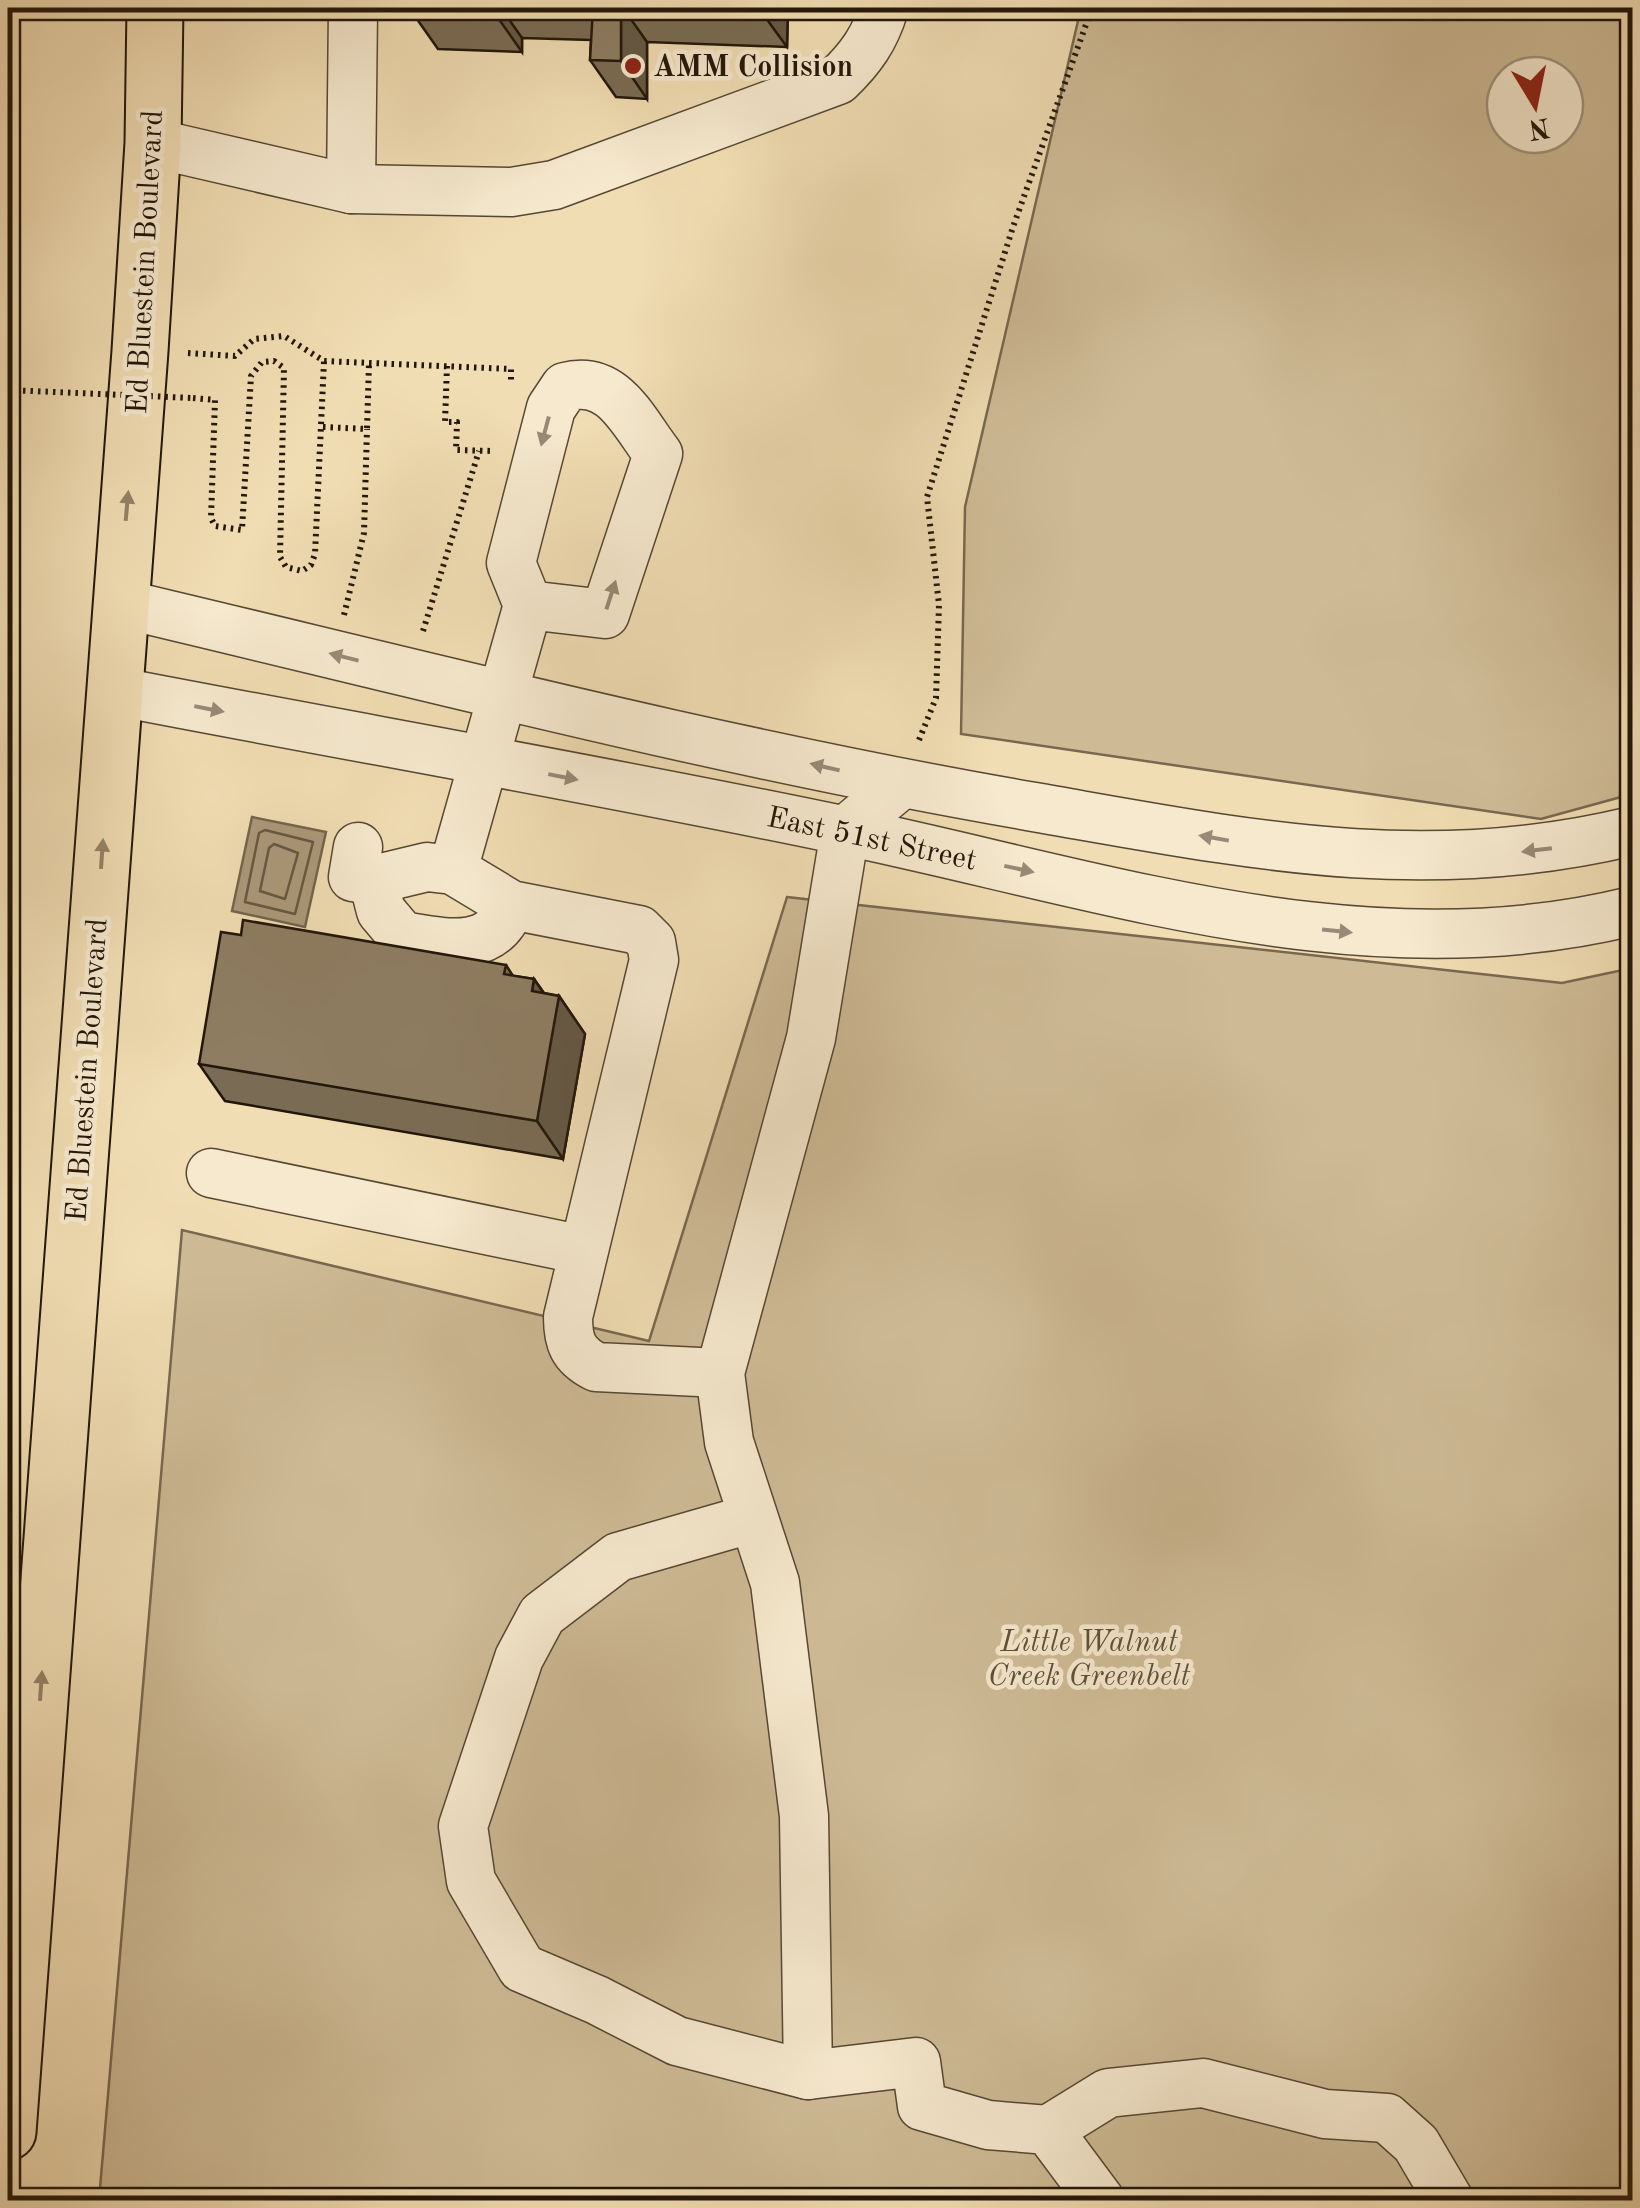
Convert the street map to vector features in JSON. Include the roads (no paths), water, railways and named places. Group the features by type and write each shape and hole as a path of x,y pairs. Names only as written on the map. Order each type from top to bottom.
{"main road":[{"name":"Ed Bluestein Boulevard","path":"8,2132 153,143 155,8"}],"street":[{"path":"351,189 353,8"},
{"path":"153,143 351,189 511,192 554,185 838,80 860,60 876,34 884,8"},
{"path":"453,870 528,605 511,562 551,408 565,387 587,381 606,389 658,454 605,614 528,605"},
{"name":"East 51st Street","path":"119,603 901,784 1249,844 1362,857 1470,858 1578,844 1632,832"},
{"path":"426,751 439,680"},
{"name":"East 51st Street","path":"114,691 844,830 1254,922 1376,935 1488,934 1632,911"},
{"path":"808,2075 804,1816 775,1582 750,1518 729,1442 720,1372 811,1038 844,830 901,784"},
{"path":"512,905 506,920 483,940 456,945 402,936 381,911 366,863 453,870 512,905 639,930 651,942 654,960 568,1316 568,1340 579,1358 596,1368 720,1372"},
{"path":"211,1173 583,1250"},
{"path":"750,1518 618,1557 542,1616 519,1658 463,1826 472,1882 522,1968 677,2041 808,2075 916,2062 922,2106 988,2125 1048,2130 1108,2093 1203,2083 1324,2114 1387,2118 1416,2144 1449,2200"},
{"path":"1048,2130 1100,2200"}],"water":[{"path":"252,817 326,832 305,927 232,911"}],"place":[{"name":"AMM Collision","path":"633,66"}],"park label":[{"name":"Little Walnut Creek Greenbelt","path":"1089,1658"}]}
